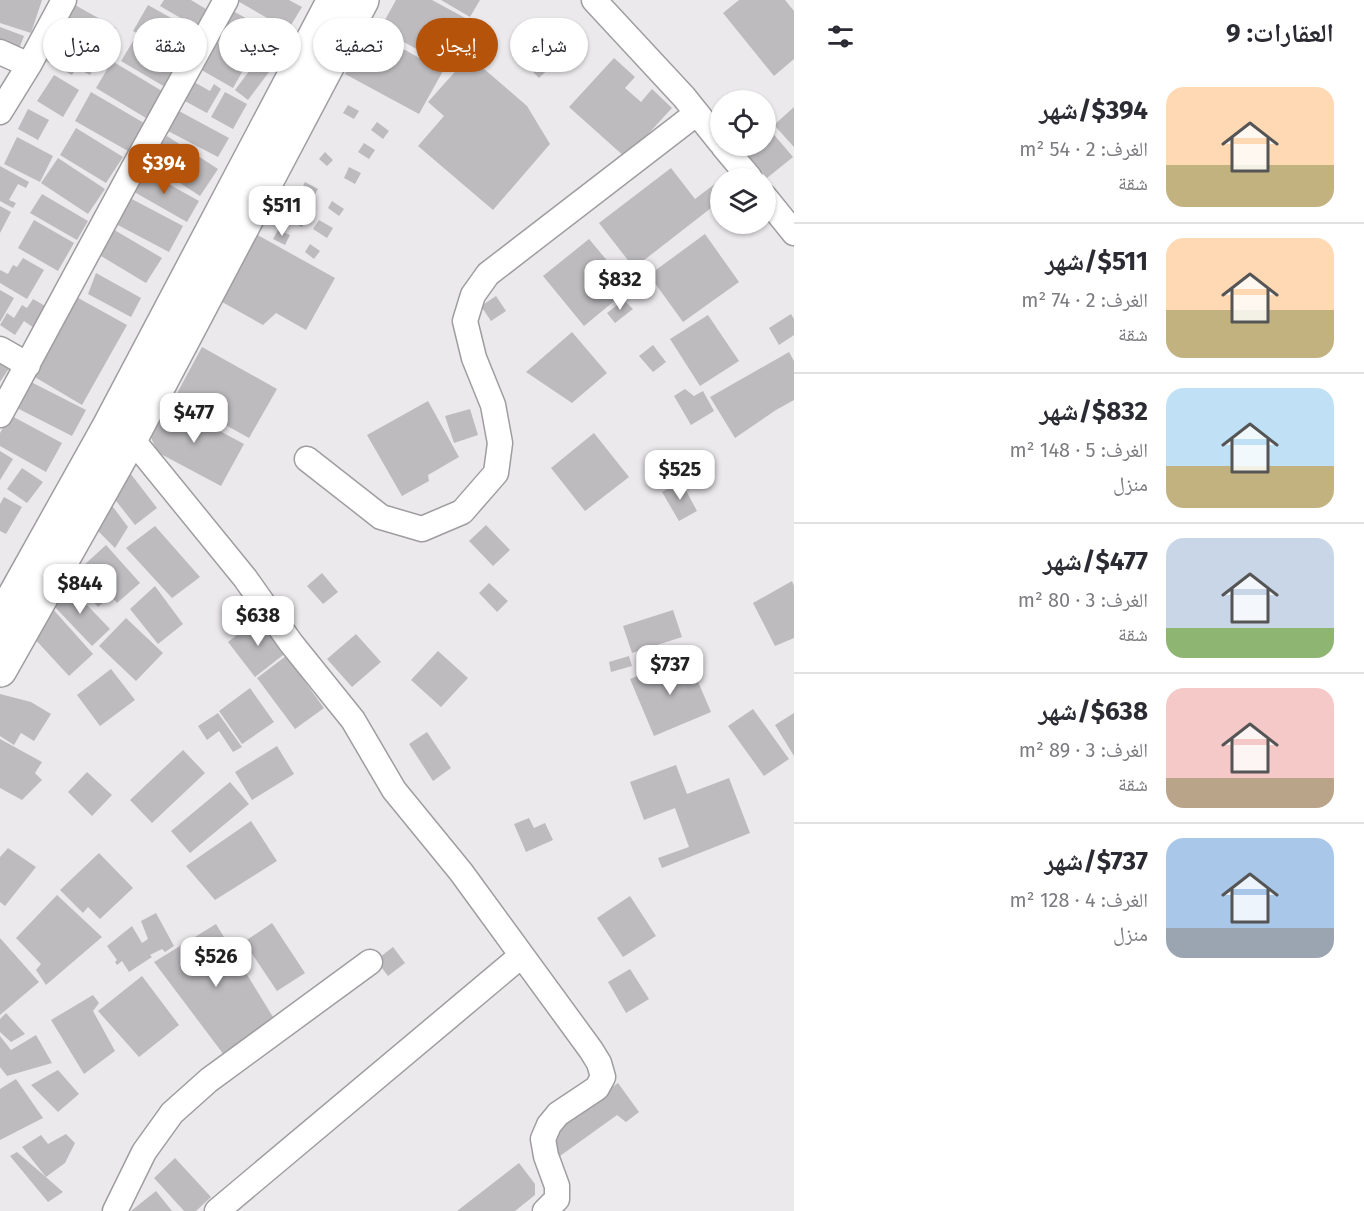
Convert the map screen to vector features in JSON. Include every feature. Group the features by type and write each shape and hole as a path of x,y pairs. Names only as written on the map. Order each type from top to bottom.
{"main road":[{"path":"0,670 334,0"},
{"path":"0,622 121,431 362,0"}],"street":[{"path":"0,112 29,65 64,0"},
{"path":"0,415 226,0"},
{"path":"594,0 684,97 710,129"},
{"path":"0,52 29,65"},
{"path":"307,459 381,517 422,529 462,512 496,473 500,443 493,405 474,358 465,321 474,295 488,274 697,113"},
{"path":"731,156 742,168"},
{"path":"776,211 794,233"},
{"path":"0,349 28,365"},
{"path":"121,431 245,578 291,644 353,720 394,790 461,872 599,1063 603,1077 597,1088 558,1114 549,1125 543,1139 556,1186 556,1199 545,1211"},
{"path":"218,1211 521,956"},
{"path":"115,1211 144,1152 172,1113 209,1080 370,962"}],"building":[{"path":"0,0 42,0 31,33 0,23"},
{"path":"164,0 191,0 206,9 201,18 181,18 160,6"},
{"path":"236,0 289,0 302,7 295,18 267,18"},
{"path":"396,0 432,0 465,18 416,18 416,49 404,42 404,18 386,18"},
{"path":"441,0 480,0 470,17"},
{"path":"739,0 785,0 794,11 794,59 774,76 723,13"},
{"path":"75,5 98,18 68,18"},
{"path":"148,5 171,18 140,18"},
{"path":"231,10 246,18 227,18"},
{"path":"0,27 24,36 17,54 0,48"},
{"path":"133,41 133,68 121,61"},
{"path":"214,41 219,44 219,72 242,72 233,88 205,72 207,72 207,53"},
{"path":"404,49 416,56 416,72 442,72 419,114 345,74 346,72 404,72"},
{"path":"614,58 635,77 625,88 641,102 652,89 672,108 626,158 569,107"},
{"path":"121,66 162,91 146,118 96,88 105,72 121,72"},
{"path":"140,72 173,72 165,87"},
{"path":"248,72 269,72 248,100 235,90"},
{"path":"455,72 488,72 527,106 550,144 493,210 418,146 444,116 428,102"},
{"path":"533,72 545,72 539,78"},
{"path":"54,75 79,90 63,117 37,101"},
{"path":"194,82 210,91 214,84 221,89 207,113 183,100"},
{"path":"91,92 144,123 128,151 75,121"},
{"path":"225,92 247,104 233,129 211,117"},
{"path":"348,105 359,111 354,119 343,113"},
{"path":"794,107 794,147 776,127 776,123"},
{"path":"28,109 49,120 38,140 18,129"},
{"path":"179,111 229,138 218,157 168,131"},
{"path":"377,122 389,131 383,139 371,130"},
{"path":"76,128 123,157 106,183 60,155"},
{"path":"167,136 218,169 200,196 149,163"},
{"path":"17,137 53,156 40,182 4,164"},
{"path":"776,137 793,157 776,171 776,168 758,168 748,156 776,156"},
{"path":"364,143 375,150 369,159 358,152"},
{"path":"325,152 333,160 327,166 319,159"},
{"path":"58,158 105,189 88,214 41,183"},
{"path":"0,166 29,182 26,188 18,184 9,200 16,203 13,208 0,201"},
{"path":"349,167 361,173 355,184 344,178"},
{"path":"140,168 199,201 187,222 129,189"},
{"path":"671,168 695,199 710,188 710,209 634,268 599,223"},
{"path":"305,182 318,189 311,201 299,194"},
{"path":"42,194 88,221 77,240 30,213"},
{"path":"128,197 183,226 169,252 114,223"},
{"path":"332,201 344,209 339,216 328,208"},
{"path":"0,206 11,212 0,233"},
{"path":"299,212 308,216 302,227 294,223"},
{"path":"34,220 74,243 58,271 18,248"},
{"path":"319,220 333,228 327,238 313,229"},
{"path":"111,228 162,258 146,283 96,253"},
{"path":"278,230 290,235 285,245 273,239"},
{"path":"252,232 335,278 306,330 276,313 263,325 215,298"},
{"path":"705,234 739,282 683,322 649,275"},
{"path":"589,239 630,288 584,326 543,276"},
{"path":"310,244 320,251 314,259 305,252"},
{"path":"23,258 44,270 27,299 0,283 0,270 8,274 13,265 17,267"},
{"path":"96,273 141,298 131,317 88,294"},
{"path":"0,290 14,298 0,322"},
{"path":"71,294 127,325 82,405 28,373"},
{"path":"496,296 506,311 491,321 481,306"},
{"path":"33,299 47,307 34,328 24,321 15,335 0,325 7,313 14,318 22,305 27,308"},
{"path":"624,300 633,309 615,323 607,313"},
{"path":"791,314 794,319 794,335 779,345 769,328"},
{"path":"708,315 739,361 700,386 670,339"},
{"path":"572,332 607,373 572,403 526,372"},
{"path":"653,345 666,362 653,372 639,356"},
{"path":"202,347 277,389 249,438 175,397"},
{"path":"789,352 794,361 794,400 735,438 710,397"},
{"path":"0,361 10,367 0,382"},
{"path":"29,381 86,410 72,436 15,407"},
{"path":"685,389 694,396 703,391 714,411 691,425 674,396"},
{"path":"164,401 244,444 221,486 157,452 148,430"},
{"path":"428,401 459,457 428,475 429,481 402,496 367,435"},
{"path":"470,409 478,435 454,443 445,416"},
{"path":"10,415 62,443 46,472 0,446 0,433"},
{"path":"594,433 629,477 585,511 551,468"},
{"path":"0,451 13,459 0,480"},
{"path":"22,468 43,482 27,503 7,489"},
{"path":"127,469 157,508 135,525 113,497"},
{"path":"681,481 697,511 679,521 662,492"},
{"path":"4,497 22,507 6,534 0,531 0,504"},
{"path":"110,503 128,527 115,548 94,527"},
{"path":"486,525 510,550 493,566 469,541"},
{"path":"155,526 200,577 172,598 126,548"},
{"path":"106,545 140,583 117,603 111,596 98,607 71,577"},
{"path":"322,573 338,592 323,604 307,586"},
{"path":"792,581 794,586 794,638 775,646 753,603"},
{"path":"65,582 110,629 92,646 53,605"},
{"path":"489,583 508,601 497,612 479,593"},
{"path":"155,586 183,624 158,644 130,609"},
{"path":"51,607 93,654 69,676 32,636"},
{"path":"673,610 682,637 632,653 623,626"},
{"path":"260,617 287,652 255,677 228,642"},
{"path":"126,618 163,653 136,681 99,646"},
{"path":"356,634 381,662 352,687 327,659"},
{"path":"438,651 468,678 441,707 411,680"},
{"path":"286,656 324,708 295,729 257,678"},
{"path":"629,656 632,666 611,672 609,662"},
{"path":"687,656 711,712 654,736 630,679"},
{"path":"111,669 135,700 100,726 77,695"},
{"path":"250,688 274,722 242,744 219,711"},
{"path":"0,694 31,702 51,714 34,741 21,733 14,745 0,736"},
{"path":"753,709 789,759 764,776 728,726"},
{"path":"218,713 242,747 233,752 219,731 207,740 198,726"},
{"path":"794,713 794,756 775,725"},
{"path":"427,732 451,768 433,781 409,744"},
{"path":"0,739 42,762 35,773 42,780 22,800 0,788"},
{"path":"277,746 294,774 252,800 235,772"},
{"path":"183,750 205,773 152,823 130,800"},
{"path":"676,765 687,794 729,778 750,833 662,868 658,858 689,847 675,808 644,820 630,782"},
{"path":"87,772 112,795 92,816 68,792"},
{"path":"230,782 249,804 190,853 171,831"},
{"path":"529,818 534,828 545,823 553,840 526,852 514,824"},
{"path":"251,821 277,861 215,900 186,866"},
{"path":"8,848 36,867 5,906 0,902 0,857"},
{"path":"99,853 133,888 100,919 88,907 83,913 60,890"},
{"path":"57,895 102,937 46,985 36,970 41,964 16,938"},
{"path":"630,896 656,936 623,957 597,918"},
{"path":"156,913 174,946 165,952 162,949 150,955 152,957 129,972 122,961 117,965 115,962 117,960 107,946 132,926 142,943 148,939 141,921"},
{"path":"272,923 305,973 277,991 244,942"},
{"path":"216,924 273,1017 224,1055 154,962"},
{"path":"0,938 39,982 0,1015"},
{"path":"393,947 405,963 388,976 376,960"},
{"path":"630,969 649,999 626,1013 608,982"},
{"path":"142,976 179,1025 139,1057 98,1011"},
{"path":"93,995 99,1003 93,1011 115,1051 84,1074 51,1020"},
{"path":"6,1013 25,1034 11,1042 0,1032 0,1019"},
{"path":"36,1035 52,1063 7,1076 0,1067 0,1036 11,1050"},
{"path":"58,1070 79,1094 58,1112 31,1085"},
{"path":"16,1079 43,1118 0,1140 0,1089"},
{"path":"618,1083 639,1112 626,1122 617,1115 560,1156 548,1139 557,1127"},
{"path":"66,1134 75,1143 65,1163 46,1177 22,1147 41,1135 48,1144"},
{"path":"17,1152 63,1192 48,1202 10,1156"},
{"path":"175,1158 211,1197 196,1211 184,1211 154,1178"},
{"path":"519,1163 535,1184 535,1195 515,1211 457,1211"},
{"path":"156,1191 172,1211 131,1211"}]}
